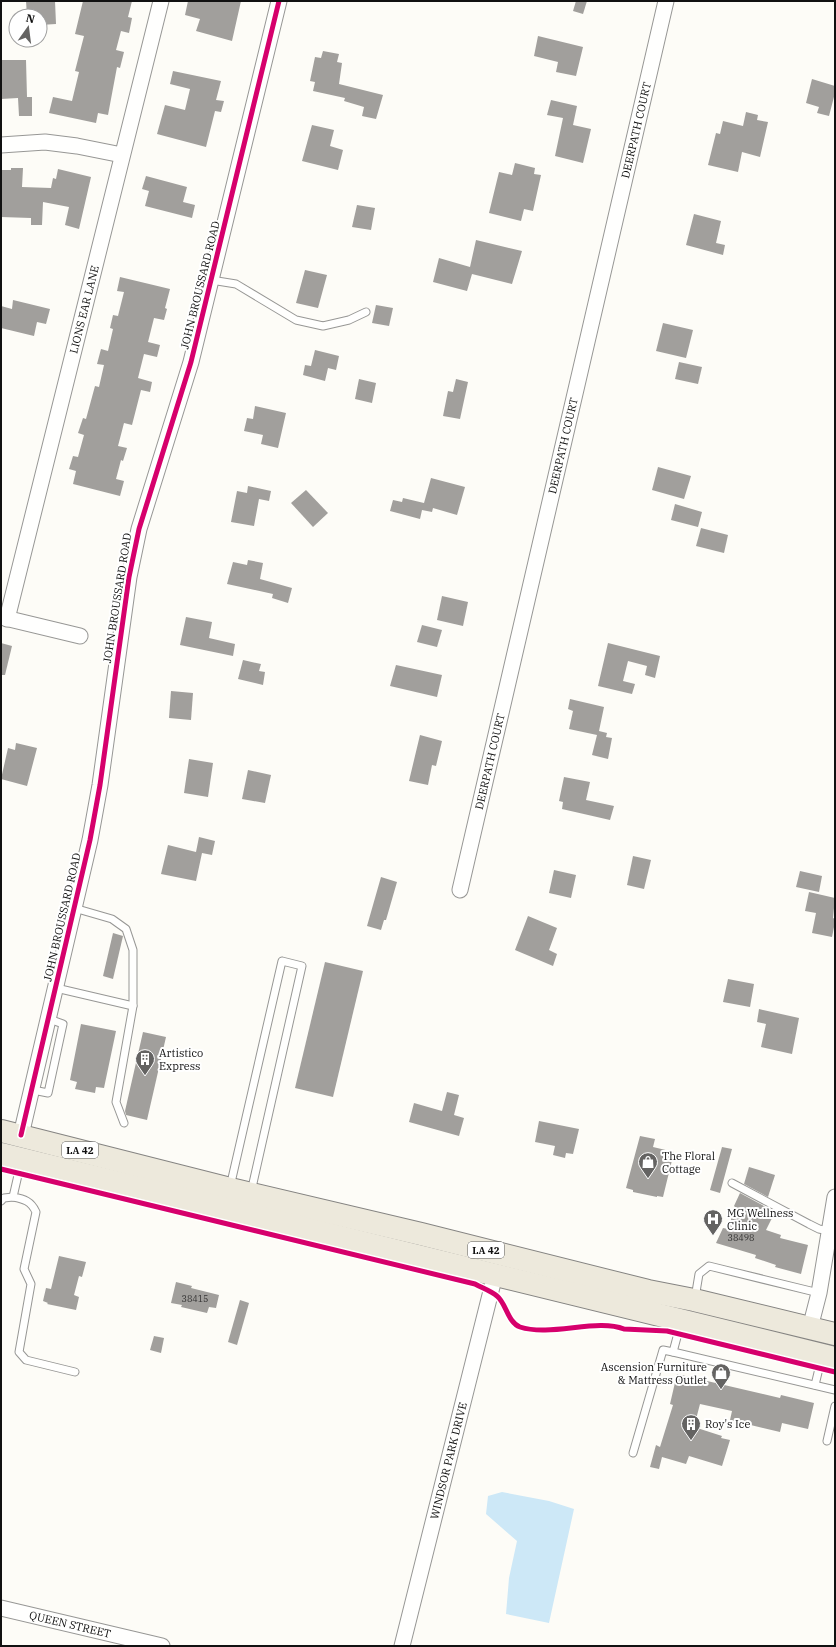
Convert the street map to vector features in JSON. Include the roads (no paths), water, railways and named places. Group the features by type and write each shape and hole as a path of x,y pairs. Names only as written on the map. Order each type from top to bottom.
{"main road":[{"path":"1,1142 13,1145 11,1133"},
{"name":"LA 42","path":"11,1133 250,1194 429,1236 625,1285 835,1334"},
{"name":"LA 42","path":"11,1157 829,1357"},
{"path":"537,1285 551,1278 563,1277 595,1286 625,1285"},
{"path":"726,1331 750,1326 800,1336 806,1333 810,1328"}],"street":[{"name":"LIONS EAR LANE","path":"4,618 161,1"},
{"name":"JOHN BROUSSARD ROAD","path":"11,1133 33,1090 38,1066 51,1044 49,1019 90,840 100,785 129,577 138,529 191,362 279,1"},
{"name":"DEERPATH COURT","path":"460,890 666,1"},
{"path":"1,145 45,142 77,146 122,155"},
{"path":"4,618 80,636"},
{"path":"810,1328 830,1240 835,1197"},
{"name":"WINDSOR PARK DRIVE","path":"402,1646 495,1275"},
{"name":"QUEEN STREET","path":"1,1608 162,1646"}],"lane":[{"path":"211,280 236,284 296,320 323,326 349,320 366,312"},
{"path":"74,908 112,920 126,929 133,950 133,1006 116,1102 124,1123"},
{"path":"230,1189 282,961 302,966 250,1194"},
{"path":"56,988 133,1006"},
{"path":"33,1090 48,1093 53,1070 51,1044"},
{"path":"38,1066 53,1070"},
{"path":"11,1157 12,1197"},
{"path":"732,1183 819,1229 830,1240"},
{"path":"1,1201 4,1198 12,1197 24,1199 30,1203 36,1212 24,1269 31,1284 19,1352 26,1360 75,1372"},
{"path":"694,1300 699,1274 709,1266 819,1293"},
{"path":"673,1352 681,1320"},
{"path":"633,1453 663,1350 835,1390"},
{"path":"815,1385 829,1357"},
{"path":"827,1440 835,1406"}],"water":[{"path":"502,1492 549,1501 574,1509 549,1623 506,1614 509,1578 517,1541 486,1514 488,1496"}],"place":[{"name":"Artistico Express","path":"145,1076"},
{"name":"The Floral Cottage","path":"648,1179"},
{"name":"MG Wellness Clinic","path":"713,1236"},
{"name":"Ascension Furniture & Mattress Outlet","path":"721,1390"},
{"name":"Roy's Ice","path":"691,1441"}]}
